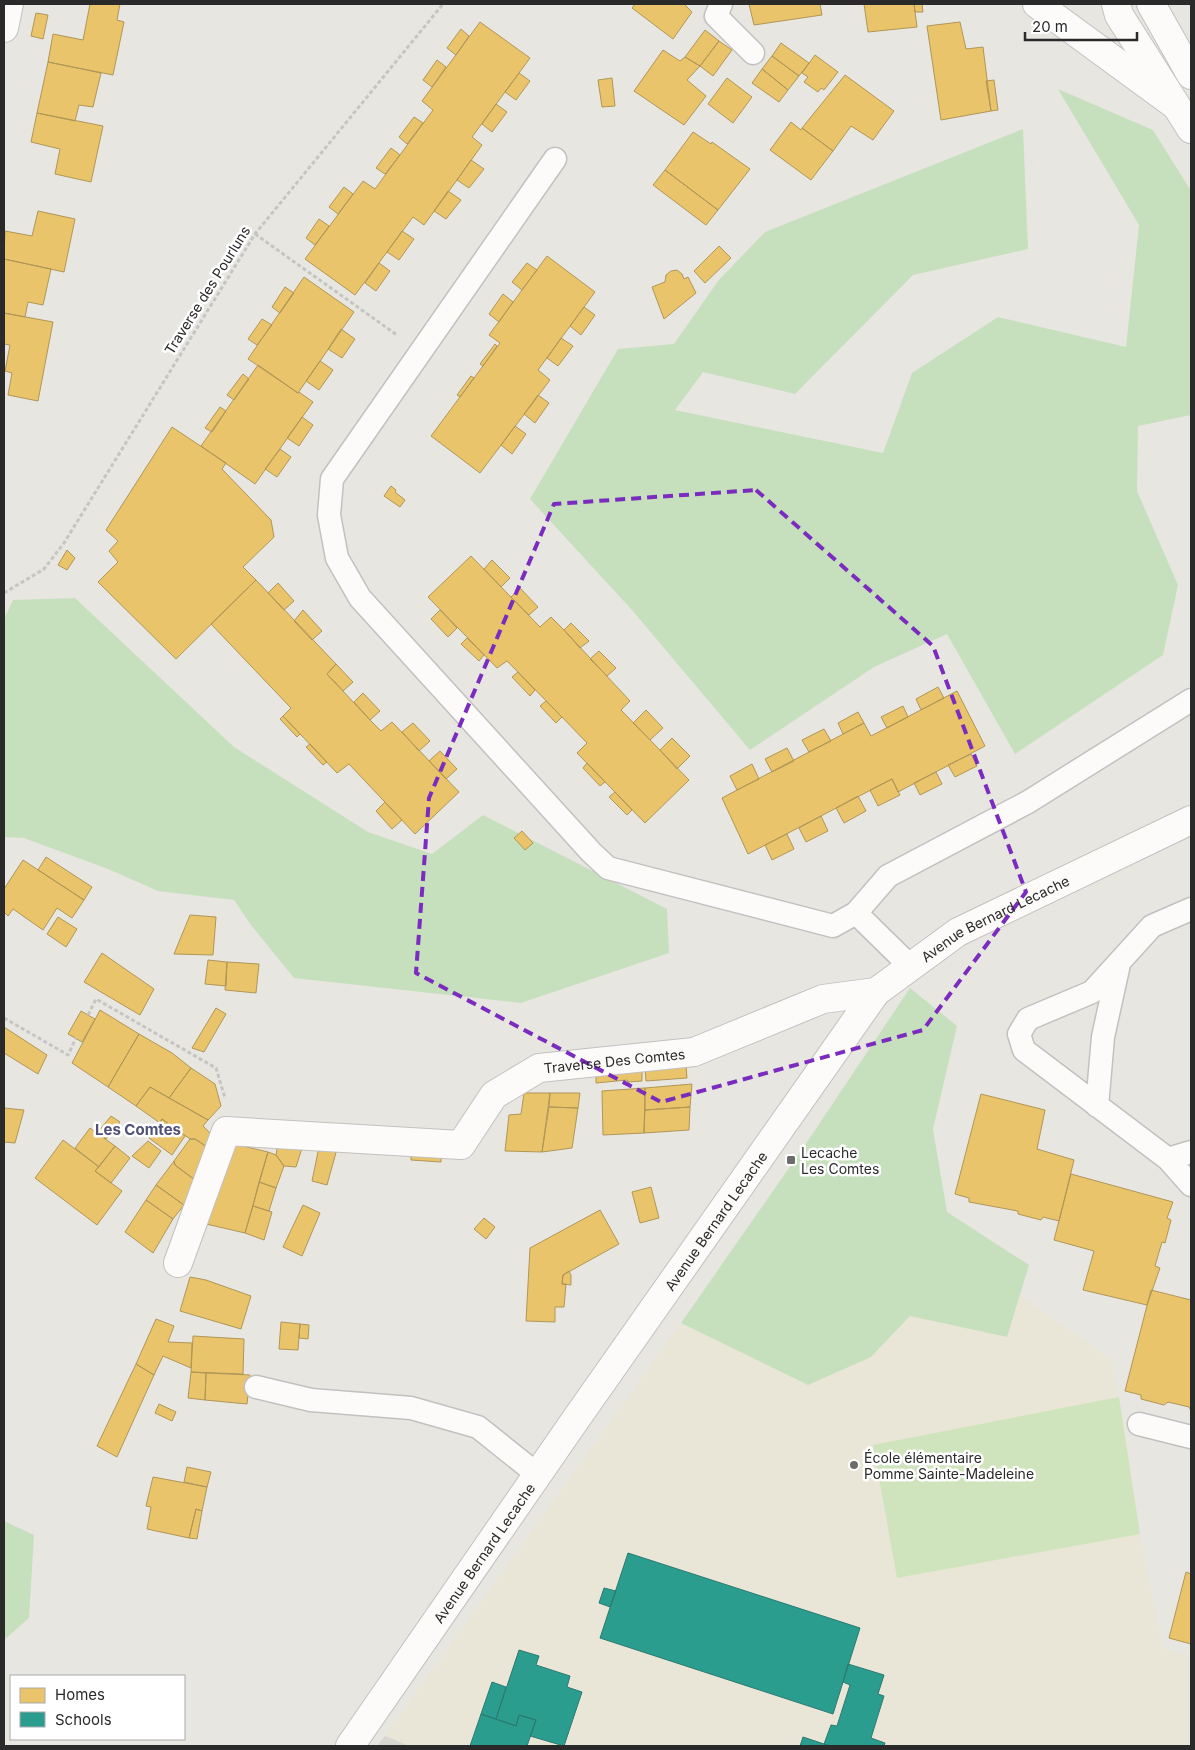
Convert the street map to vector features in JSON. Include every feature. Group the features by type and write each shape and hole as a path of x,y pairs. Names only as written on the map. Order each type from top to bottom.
{"street":[{"path":"4,28 9,4"},
{"path":"1037,4 1175,105"},
{"path":"1116,4 1119,15 1191,129"},
{"path":"1151,4 1191,75"},
{"name":"Avenue Bernard Lecache","path":"350,1746 876,992 958,932 1191,820"},
{"name":"Traverse Des Comtes","path":"226,1131 461,1144 494,1095 538,1068 694,1052 823,999 876,992"},
{"path":"178,1263 226,1131"}],"lane":[{"path":"721,4 716,16 753,53"},
{"path":"556,160 332,479 329,515 337,558 360,598 591,852 608,868 832,926 856,913 888,876 1028,802 1191,700"},
{"path":"1191,909 1152,926 1092,992 1028,1020 1019,1034 1024,1050 1168,1159 1191,1185"},
{"path":"856,913 911,967"},
{"path":"1097,1106 1103,1037 1120,960"},
{"path":"1168,1159 1191,1152"},
{"path":"256,1387 311,1400 411,1408 478,1428 538,1474"},
{"path":"1139,1424 1191,1437"}],"path":[{"name":"Traverse des Pourluns","path":"4,593 44,569 64,544 254,234 443,4"},
{"path":"254,234 422,353"},
{"path":"88,1015 96,999 216,1068 226,1098 226,1131"},
{"path":"4,1018 68,1055 76,1038"}],"highlighted area":[{"path":"756,490 933,646 1026,892 923,1030 661,1102 416,973 429,798 554,504"}],"shaded area":[{"name":"École élémentaire Pomme Sainte-Madeleine","path":"805,1145 1112,1360 1140,1534 1163,1649 1191,1656 1191,1746 409,1746 385,1736 722,1266"},
{"path":"385,1736 409,1746 377,1746"}],"green space":[{"path":"1058,89 1153,130 1191,191 1191,415 1138,426 1137,491 1178,585 1163,655 1015,754 947,634 874,667 750,750 631,609 530,499 618,349 674,344 718,281 765,232 1023,129 1028,249 913,275 795,394 703,372 675,410 883,453 912,373 998,317 1126,347 1139,225"},
{"path":"75,598 234,747 368,832 432,854 483,815 667,909 669,953 521,1003 294,978 251,925 234,900 158,891 108,869 24,838 4,837 4,619 13,600"},
{"path":"910,988 957,1026 933,1129 947,1212 1029,1265 1007,1337 910,1316 871,1357 808,1385 681,1323 805,1145"},
{"path":"1119,1397 1140,1534 897,1578 873,1445"},
{"path":"4,1521 34,1535 29,1618 4,1640"}],"building: Homes":[{"path":"90,4 120,4 117,20 124,22 113,75 48,62 53,34 83,40"},
{"path":"635,4 684,4 692,12 673,39 632,8"},
{"path":"749,4 820,4 822,15 754,25"},
{"path":"864,4 914,4 917,27 868,32"},
{"path":"914,4 922,4 923,12 915,12"},
{"path":"36,13 48,15 43,39 31,36"},
{"path":"480,22 530,58 472,137 482,145 424,225 413,217 355,295 305,259 363,181 375,189 433,110 422,101"},
{"path":"960,22 966,49 983,47 991,111 941,120 927,26"},
{"path":"461,29 469,36 456,55 447,48"},
{"path":"705,30 719,41 700,66 685,57"},
{"path":"719,41 732,50 713,76 700,66"},
{"path":"781,43 809,63 799,76 772,56"},
{"path":"663,50 680,61 685,57 700,66 687,80 706,96 684,125 634,91"},
{"path":"815,55 838,72 824,90 821,88 818,92 804,82 808,77 802,73"},
{"path":"772,56 799,76 788,90 762,69"},
{"path":"437,60 446,67 432,87 423,80"},
{"path":"48,62 101,73 93,107 79,105 75,121 37,113"},
{"path":"762,69 788,90 779,102 752,83"},
{"path":"519,73 530,81 516,100 505,92"},
{"path":"845,75 894,111 873,140 851,126 833,151 802,128"},
{"path":"612,78 615,106 602,107 598,80"},
{"path":"727,78 752,97 733,123 708,104"},
{"path":"994,80 998,110 991,111 986,81"},
{"path":"496,104 507,112 492,132 482,124"},
{"path":"37,113 103,126 91,182 55,174 60,149 31,142"},
{"path":"414,117 423,123 407,144 399,137"},
{"path":"791,122 833,151 811,180 770,150"},
{"path":"693,132 711,144 712,142 750,169 718,210 665,170"},
{"path":"391,148 400,155 385,174 376,168"},
{"path":"471,160 484,169 469,188 457,180"},
{"path":"665,170 718,210 706,225 653,185"},
{"path":"344,187 353,194 338,214 329,207"},
{"path":"448,191 461,200 446,219 434,211"},
{"path":"38,211 75,219 64,272 4,259 5,231 32,236"},
{"path":"319,219 329,226 315,245 306,238"},
{"path":"402,231 414,239 399,260 387,252"},
{"path":"719,246 731,258 705,283 694,271"},
{"path":"547,256 595,292 538,370 550,380 480,473 431,436 500,343 489,335"},
{"path":"4,259 51,269 43,305 28,302 25,317 4,313"},
{"path":"379,263 390,271 376,291 365,283"},
{"path":"527,263 537,270 522,290 512,282"},
{"path":"677,270 684,279 688,277 696,293 664,319 652,287 665,282 666,275 671,271"},
{"path":"304,277 354,312 298,393 248,359"},
{"path":"285,287 294,293 280,313 272,307"},
{"path":"503,294 513,302 499,322 489,314"},
{"path":"584,307 595,315 581,335 570,326"},
{"path":"4,313 53,322 38,401 8,395 12,373 5,371 10,345 4,344"},
{"path":"262,319 272,325 257,345 248,339"},
{"path":"341,329 355,339 342,358 328,349"},
{"path":"561,338 573,346 558,366 547,358"},
{"path":"495,344 497,346 483,366 480,364"},
{"path":"320,361 333,370 319,390 306,381"},
{"path":"258,365 313,402 255,484 201,446"},
{"path":"243,374 249,379 234,400 227,395"},
{"path":"471,376 474,378 460,397 457,395"},
{"path":"538,395 549,403 535,423 524,414"},
{"path":"220,407 226,411 212,432 205,428"},
{"path":"302,417 313,425 299,446 287,438"},
{"path":"515,426 526,434 512,454 501,445"},
{"path":"172,427 226,463 222,469 271,520 274,537 243,567 256,580 176,659 98,582 118,562 109,551 118,541 106,530"},
{"path":"280,449 291,457 277,477 265,469"},
{"path":"391,486 405,500 400,507 384,496"},
{"path":"67,550 75,558 67,570 58,565"},
{"path":"471,556 540,627 551,617 564,630 630,701 621,710 689,780 645,823 577,753 587,743 507,661 497,668 428,597"},
{"path":"492,560 510,578 501,587 484,569"},
{"path":"256,580 336,664 327,674 370,720 381,731 392,722 459,792 415,834 349,764 337,773 283,716 291,708 211,624"},
{"path":"278,583 294,601 284,610 268,593"},
{"path":"520,588 538,607 529,615 511,597"},
{"path":"303,610 322,631 312,640 294,621"},
{"path":"440,610 457,628 448,637 431,619"},
{"path":"571,623 589,641 580,648 564,630"},
{"path":"467,638 484,655 479,661 461,644"},
{"path":"599,651 616,668 607,676 590,659"},
{"path":"336,664 353,682 343,691 327,674"},
{"path":"518,672 535,690 530,696 512,677"},
{"path":"938,687 944,698 921,710 916,699"},
{"path":"957,691 985,746 898,792 892,779 748,854 722,798 864,723 871,736"},
{"path":"363,693 380,711 370,720 354,702"},
{"path":"546,701 562,717 556,723 540,706"},
{"path":"903,706 908,717 887,728 881,717"},
{"path":"646,710 663,728 650,740 633,723"},
{"path":"858,712 864,723 843,734 838,723"},
{"path":"283,716 300,734 297,737 280,719"},
{"path":"413,723 430,741 419,751 402,732"},
{"path":"824,729 831,741 809,752 802,740"},
{"path":"672,738 690,756 677,769 660,750"},
{"path":"310,744 327,762 323,765 306,747"},
{"path":"787,748 794,761 772,772 765,759"},
{"path":"440,751 457,769 446,779 429,761"},
{"path":"971,754 977,766 955,777 948,765"},
{"path":"587,763 605,782 600,786 583,768"},
{"path":"752,764 759,779 737,790 730,776"},
{"path":"936,772 942,784 920,795 914,783"},
{"path":"892,779 900,795 878,806 870,790"},
{"path":"615,792 632,810 627,815 609,797"},
{"path":"858,796 866,811 844,823 836,808"},
{"path":"385,802 402,820 392,829 376,811"},
{"path":"821,816 828,831 806,842 799,828"},
{"path":"522,831 533,843 525,850 514,838"},
{"path":"787,834 794,849 772,860 765,845"},
{"path":"46,857 92,887 84,900 38,870"},
{"path":"23,860 84,900 72,918 57,908 43,930 13,909 8,916 4,912 4,889"},
{"path":"190,915 216,917 213,955 174,954"},
{"path":"58,917 77,929 66,947 47,934"},
{"path":"102,953 154,989 140,1015 84,982"},
{"path":"208,960 227,962 226,986 205,984"},
{"path":"227,962 259,964 256,993 225,990"},
{"path":"216,1008 226,1014 204,1052 192,1048"},
{"path":"100,1010 139,1034 108,1087 72,1063"},
{"path":"81,1011 95,1019 82,1042 68,1034"},
{"path":"4,1027 47,1055 38,1074 4,1053"},
{"path":"139,1034 172,1053 191,1068 169,1098 150,1087 136,1106 108,1087"},
{"path":"686,1065 687,1078 646,1081 645,1068"},
{"path":"191,1068 215,1084 221,1106 208,1120 169,1098"},
{"path":"642,1068 642,1081 628,1082 627,1080 596,1083 596,1072"},
{"path":"692,1084 690,1107 645,1110 645,1088"},
{"path":"150,1087 208,1120 203,1126 213,1136 210,1149 195,1139 190,1139 162,1119 160,1123 136,1106"},
{"path":"645,1088 644,1133 603,1135 602,1091"},
{"path":"524,1093 550,1093 542,1152 505,1151 509,1115 521,1114"},
{"path":"550,1093 580,1093 578,1108 549,1107"},
{"path":"981,1094 1045,1110 1037,1149 1074,1160 1059,1221 1043,1217 1041,1220 1018,1214 1018,1211 969,1202 969,1198 955,1194"},
{"path":"549,1107 578,1108 572,1148 542,1152"},
{"path":"690,1107 689,1130 644,1133 645,1110"},
{"path":"4,1108 24,1110 15,1143 4,1142"},
{"path":"111,1116 120,1122 106,1139 97,1133"},
{"path":"162,1119 185,1136 172,1155 149,1138"},
{"path":"90,1128 115,1146 99,1167 75,1148"},
{"path":"190,1139 195,1139 210,1149 199,1183 175,1165 174,1161"},
{"path":"63,1140 99,1167 95,1171 122,1191 97,1225 35,1178"},
{"path":"148,1141 161,1151 149,1168 132,1156"},
{"path":"230,1143 268,1152 245,1233 206,1224"},
{"path":"278,1143 303,1145 296,1167 284,1166 276,1155"},
{"path":"115,1146 130,1158 111,1183 95,1171"},
{"path":"319,1147 337,1149 327,1185 312,1181"},
{"path":"268,1152 276,1155 284,1166 276,1188 259,1182"},
{"path":"411,1152 441,1154 441,1162 411,1160"},
{"path":"174,1161 175,1165 199,1183 184,1205 156,1185"},
{"path":"1071,1174 1173,1202 1167,1218 1171,1220 1165,1243 1162,1242 1155,1266 1160,1268 1147,1305 1083,1290 1094,1251 1054,1240"},
{"path":"259,1182 276,1188 269,1211 253,1206"},
{"path":"156,1185 184,1205 173,1219 146,1200"},
{"path":"651,1187 659,1218 640,1223 632,1192"},
{"path":"146,1200 173,1219 153,1253 125,1232"},
{"path":"303,1205 320,1213 302,1256 283,1247"},
{"path":"253,1206 272,1212 264,1240 245,1233"},
{"path":"600,1210 619,1244 563,1275 562,1284 566,1284 564,1307 555,1307 555,1322 526,1321 530,1248"},
{"path":"484,1218 495,1227 486,1239 474,1229"},
{"path":"569,1271 571,1285 562,1284 563,1275"},
{"path":"190,1277 206,1280 251,1296 241,1329 180,1311"},
{"path":"1151,1290 1191,1300 1191,1411 1189,1407 1168,1402 1164,1405 1141,1399 1141,1395 1125,1391"},
{"path":"156,1319 174,1326 168,1342 192,1343 191,1368 163,1356 154,1375 136,1364"},
{"path":"281,1322 300,1324 298,1350 279,1349"},
{"path":"300,1324 309,1325 308,1339 299,1338"},
{"path":"193,1336 244,1339 243,1374 191,1372"},
{"path":"136,1364 154,1375 117,1457 97,1446"},
{"path":"191,1372 206,1373 205,1400 188,1398"},
{"path":"206,1373 250,1375 247,1404 205,1400"},
{"path":"159,1404 176,1412 172,1421 155,1413"},
{"path":"187,1467 211,1472 207,1487 184,1482"},
{"path":"153,1477 207,1487 202,1511 196,1509 189,1538 147,1529 151,1507 146,1506"},
{"path":"196,1509 202,1511 197,1539 189,1538"},
{"path":"1186,1572 1191,1574 1191,1644 1169,1638"}],"building: Schools":[{"path":"628,1553 860,1628 833,1714 600,1638"},
{"path":"604,1588 616,1591 610,1607 599,1603"},
{"path":"519,1650 539,1656 536,1665 570,1676 567,1687 582,1692 564,1746 530,1736 536,1720 519,1715 516,1726 496,1719"},
{"path":"848,1664 884,1675 878,1694 884,1696 871,1738 885,1743 884,1746 830,1746 824,1744 831,1725 837,1726 850,1685 843,1682"},
{"path":"492,1682 506,1687 496,1719 481,1714"},
{"path":"481,1714 516,1726 519,1715 536,1720 527,1746 470,1746"},
{"path":"803,1737 830,1746 800,1746"}],"place":[{"name":"Lecache Les Comtes","path":"791,1160"},
{"name":"École élémentaire Pomme Sainte-Madeleine","path":"854,1465"}],"district":[{"name":"Les Comtes","path":"138,1129"}]}
